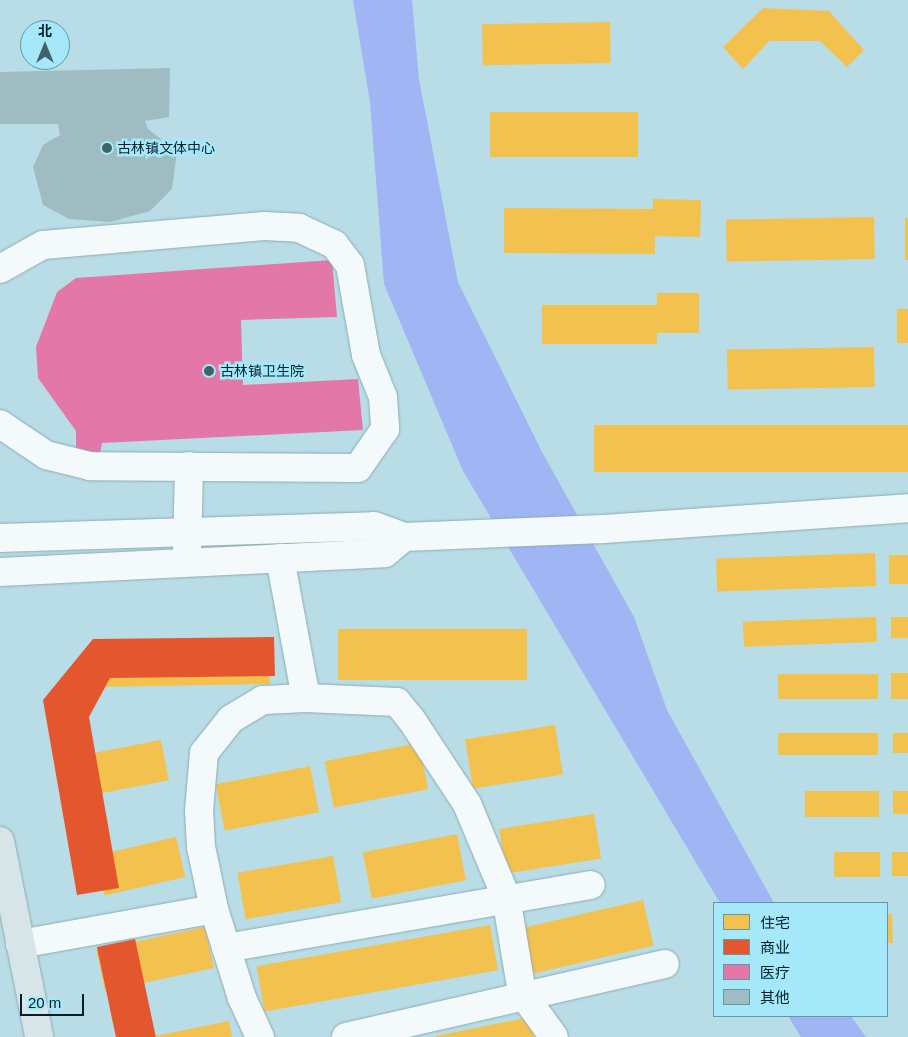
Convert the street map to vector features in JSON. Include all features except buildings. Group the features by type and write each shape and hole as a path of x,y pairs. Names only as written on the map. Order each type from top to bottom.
{"main road":[{"path":"0,841 39,1037"}],"street":[{"path":"0,269 43,245 264,226 299,228 334,244 350,265 366,355 383,397 385,429 358,468 90,466 46,456 0,424"},
{"path":"187,562 189,466"},
{"path":"0,538 374,526 404,537 517,534 908,508"},
{"path":"0,572 385,553 404,537"},
{"path":"280,558 306,698"},
{"path":"260,1037 226,948 214,909 199,811 204,753 231,719 263,700 306,698 397,702 467,804 506,897 522,994 554,1037"},
{"path":"226,948 506,897 591,884"},
{"path":"20,944 214,909"},
{"path":"346,1037 522,994 665,964"}],"water":[{"path":"353,0 412,0 419,79 458,282 542,452 634,617 667,710 773,902 719,902 463,471 384,284 370,102"},
{"path":"789,1017 852,1017 866,1037 801,1037"}],"place":[{"name":"古林镇文体中心","path":"107,148"},
{"name":"古林镇卫生院","path":"209,371"}]}
